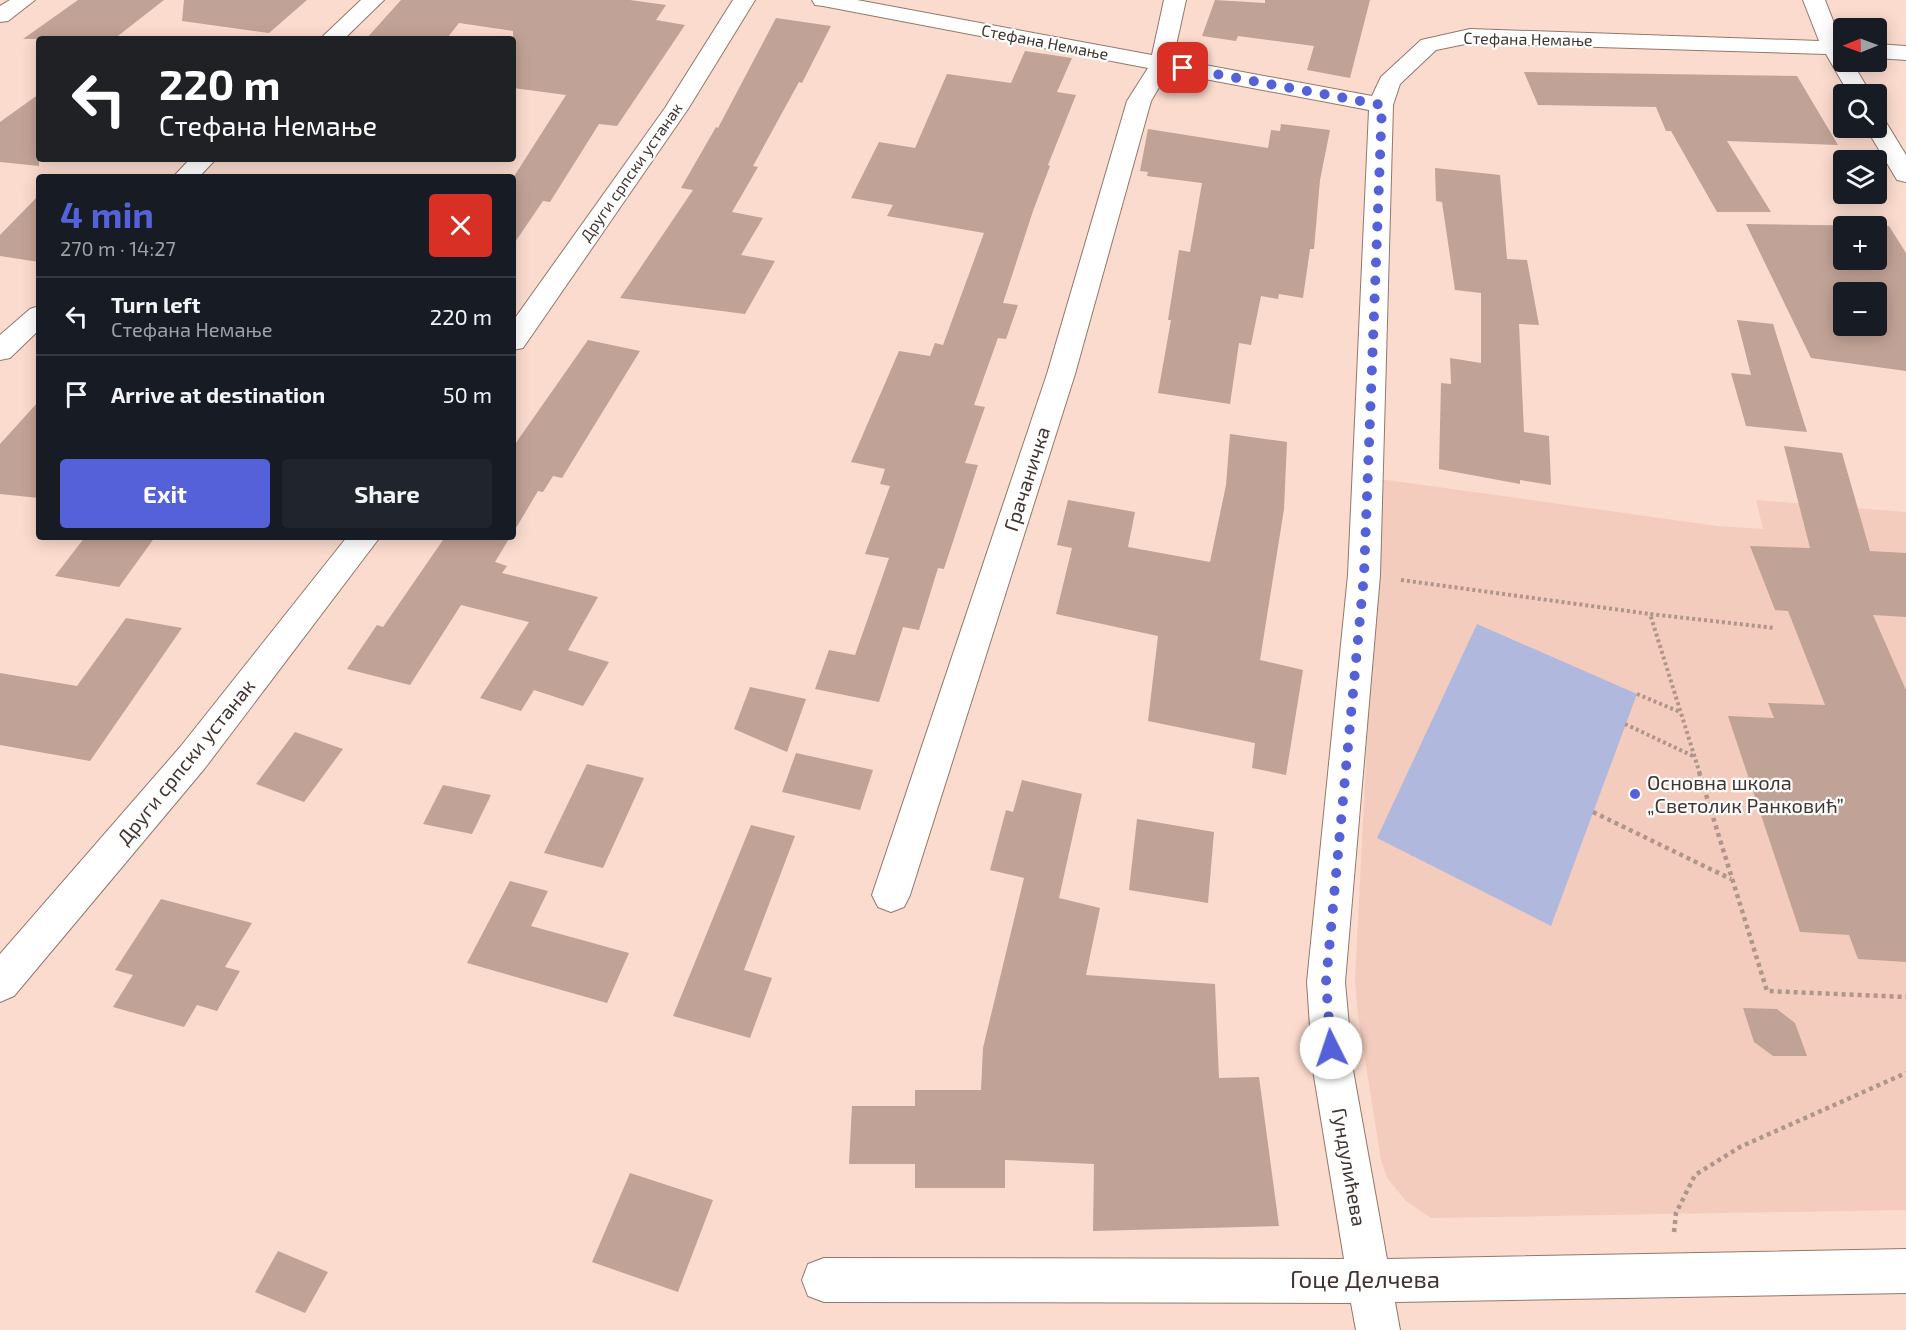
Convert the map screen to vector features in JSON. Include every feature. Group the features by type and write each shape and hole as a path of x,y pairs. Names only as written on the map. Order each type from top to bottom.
{"street":[{"path":"0,16 24,0"},
{"path":"334,36 373,0"},
{"name":"Други српски устанак","path":"516,337 676,109 744,0"},
{"name":"Стефана Немање","path":"823,0 1382,105 1389,81 1429,45 1470,36 1833,47"},
{"name":"Грачаничка","path":"891,895 1061,374 1139,101 1161,64 1175,0"},
{"path":"1814,0 1833,37"},
{"path":"1887,52 1906,53"},
{"name":"Гундулићева","path":"1378,1330 1333,1070 1326,982 1364,575 1382,105"},
{"path":"1884,138 1906,175"},
{"path":"188,174 201,162"},
{"path":"0,351 36,318"},
{"name":"Други српски устанак","path":"0,983 194,757 363,540"},
{"name":"Гоце Делчева","path":"824,1280 1369,1281 1906,1271"}],"path":[{"path":"1364,575 1650,614 1775,628"},
{"path":"1650,614 1767,991 1906,997"},
{"path":"1637,694 1681,713"},
{"path":"1625,724 1694,756"},
{"path":"1593,812 1732,879"},
{"path":"1669,1275 1676,1213 1695,1175 1740,1147 1906,1073"}],"shaded area":[{"name":"Основна школа „Светолик Ранковић”","path":"1380,479 1717,526 1763,529 1756,500 1906,512 1906,1210 1431,1218 1406,1201 1387,1178 1381,1160 1358,1016 1355,980"},
{"path":"1477,624 1637,694 1551,926 1377,838"}],"building":[{"path":"78,0 164,0 118,36 36,36 36,39 23,39"},
{"path":"184,0 307,0 269,33 182,21"},
{"path":"401,0 630,0 666,5 656,20 685,25 617,126 599,124 550,202 543,201 516,241 516,174 566,95 516,88 516,36 513,36 513,31 459,23 449,36 369,36"},
{"path":"1215,0 1265,3 1265,0 1370,0 1350,78 1307,70 1314,46 1238,36 1236,41 1202,36"},
{"path":"776,18 831,26 802,83 799,82 753,166 758,167 732,212 763,218 741,255 775,261 745,314 620,298 693,190 681,188 716,127 718,128"},
{"path":"1025,51 1072,58 1057,92 1076,95 1048,165 1050,166 1003,303 1018,305 1006,339 998,338 974,405 985,407 965,463 978,465 944,569 938,568 919,630 903,627 879,702 815,689 829,650 855,655 889,558 865,554 890,486 880,484 885,469 851,462 899,351 930,356 935,343 943,345 984,233 887,216 893,205 851,198 879,142 915,148 947,74 1011,83"},
{"path":"1524,72 1797,76 1838,145 1727,141 1771,212 1717,212 1671,131 1666,131 1656,107 1538,105"},
{"path":"36,96 36,162 39,162 39,166 0,162 0,122"},
{"path":"1281,124 1330,130 1320,180 1314,249 1310,249 1303,298 1279,294 1278,299 1261,296 1251,345 1239,343 1230,404 1158,393 1171,320 1168,320 1179,250 1190,252 1202,183 1147,176 1148,172 1140,171 1148,129 1268,148 1271,130 1280,131"},
{"path":"1435,168 1500,175 1507,259 1527,260 1539,325 1519,324 1524,432 1549,436 1551,485 1520,480 1520,484 1439,469 1441,383 1451,384 1450,358 1481,363 1481,293 1455,290 1442,202 1436,201"},
{"path":"36,198 36,262 0,256 0,235"},
{"path":"1746,224 1833,225 1833,270 1887,270 1887,226 1889,226 1906,253 1906,371 1811,358"},
{"path":"1737,320 1773,324 1807,432 1746,426 1731,373 1751,375"},
{"path":"588,340 640,351 562,478 553,476 543,492 538,491 516,528 516,443"},
{"path":"36,404 36,498 0,494 0,444"},
{"path":"1230,434 1287,442 1284,509 1260,660 1303,670 1286,775 1252,768 1255,743 1148,721 1158,636 1056,614 1072,548 1057,545 1068,500 1135,512 1128,547 1210,562 1226,485"},
{"path":"1784,446 1842,453 1870,551 1906,553 1906,617 1873,615 1906,690 1906,962 1858,959 1849,935 1800,932 1728,716 1774,718 1768,703 1825,705 1788,611 1775,610 1750,546 1810,548"},
{"path":"83,540 153,540 119,587 55,576"},
{"path":"443,540 508,540 495,562 507,566 502,573 598,597 568,650 609,662 583,706 534,690 521,711 480,698 529,622 461,605 410,685 347,669 377,625 383,627"},
{"path":"126,618 182,628 90,761 0,745 0,673 77,686"},
{"path":"750,687 806,699 787,752 734,729"},
{"path":"295,732 343,749 304,802 256,784"},
{"path":"796,753 873,770 860,810 782,792"},
{"path":"587,764 644,778 603,868 544,853"},
{"path":"1022,780 1082,794 1059,898 1100,908 1086,975 1215,984 1219,1078 1259,1077 1279,1226 1093,1231 1094,1164 1005,1160 1005,1188 915,1188 915,1164 849,1164 852,1106 915,1106 915,1090 981,1090 983,1048 1024,878 990,870 1006,810 1013,812"},
{"path":"443,785 491,795 472,834 423,824"},
{"path":"1137,819 1214,832 1208,903 1129,890"},
{"path":"751,825 795,836 744,970 772,978 750,1038 673,1016"},
{"path":"510,881 548,891 531,926 629,953 607,1003 467,963"},
{"path":"161,899 252,923 225,967 240,971 217,1011 197,1005 184,1027 113,1007 133,975 115,970"},
{"path":"1743,1008 1777,1009 1795,1023 1807,1056 1773,1056 1754,1042"},
{"path":"630,1173 713,1200 678,1292 592,1262"},
{"path":"278,1251 328,1272 305,1313 255,1292"}],"place":[{"name":"Основна школа „Светолик Ранковић”","path":"1635,794"}],"route":[{"path":"1183,68 1382,105 1364,575 1326,982 1331,1048"}]}
